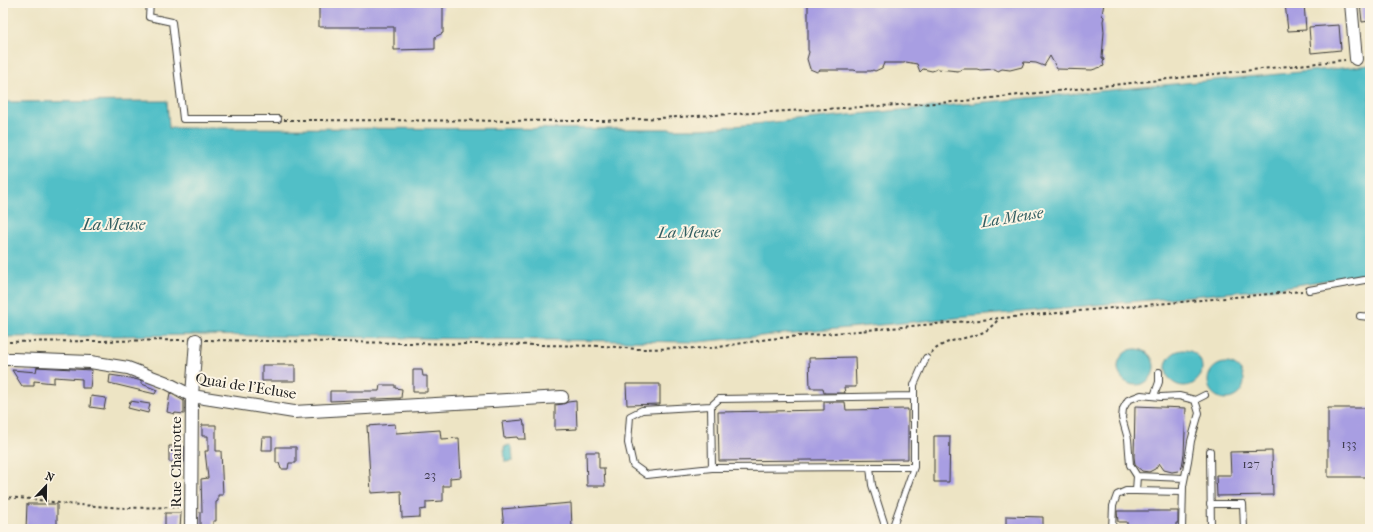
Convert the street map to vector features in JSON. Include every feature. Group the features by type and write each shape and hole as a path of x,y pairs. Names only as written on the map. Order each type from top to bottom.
{"street":[{"path":"1351,3 1356,59"},
{"name":"Rue Chairotte","path":"192,529 192,396 196,340"},
{"name":"Quai de l'Ecluse","path":"3,359 90,362 128,368 165,382 192,396 294,412 562,396"}],"lane":[{"path":"150,3 150,17 172,22 183,119 278,120"},
{"path":"1309,290 1370,279"},
{"path":"1360,316 1370,317"},
{"path":"892,529 914,466 914,385 926,358"},
{"path":"1154,396 1159,382 1159,372"},
{"path":"1136,491 1137,476 1130,465 1128,439 1122,418 1123,409 1128,400 1141,395 1179,396 1195,400 1205,395"},
{"path":"914,396 719,399 711,406 642,410 630,416 628,444 633,465 647,475 712,468 914,466"},
{"path":"1182,529 1182,492 1184,478 1191,441 1199,413 1195,400"},
{"path":"711,406 712,468"},
{"path":"1210,451 1210,529"},
{"path":"870,467 874,491 886,529"},
{"path":"1137,476 1184,478"},
{"path":"1112,529 1113,506 1117,495 1126,491 1182,492"},
{"path":"1210,504 1243,504 1244,529"}],"path":[{"path":"278,120 604,121 954,102 1356,59"},
{"path":"3,342 196,340 596,346 637,349 713,348 768,340 1309,290"},
{"path":"926,358 937,347 949,341 987,330 1000,318"},
{"path":"3,497 32,499 66,504 125,508 192,507"}],"water":[{"name":"La Meuse","path":"1370,65 1370,273 1278,288 697,342 197,335 3,337 3,102 167,101 169,128 702,129"},
{"path":"1140,349 1149,354 1153,360 1153,374 1149,380 1140,385 1132,385 1123,380 1119,374 1118,363 1123,354 1129,350"},
{"path":"1188,350 1197,355 1201,361 1201,375 1197,381 1188,386 1180,386 1171,381 1167,375 1166,364 1171,355 1177,351"},
{"path":"1230,363 1239,368 1243,374 1243,388 1239,394 1230,399 1222,399 1213,394 1209,388 1208,377 1213,368 1219,364"},
{"path":"510,445 512,447 513,461 505,462 504,447"}],"building":[{"path":"319,3 443,3 443,33 435,37 435,49 394,50 394,27 319,27"},
{"path":"808,3 1104,3 1102,15 1104,17 1104,32 1102,58 1104,59 1104,66 1092,70 1057,69 1050,56 1044,66 1036,63 1024,62 1022,67 1010,70 1002,69 998,71 995,69 963,69 958,71 938,69 932,71 923,69 920,72 917,64 906,62 884,63 882,68 875,71 820,70 817,72 810,69 807,59 809,52"},
{"path":"1285,3 1304,3 1306,30 1288,31"},
{"path":"1360,3 1370,3 1370,21 1362,22"},
{"path":"1339,25 1341,50 1311,53 1309,27"},
{"path":"855,357 856,387 844,387 845,393 824,393 823,388 810,388 809,358"},
{"path":"262,365 295,365 295,381 262,381"},
{"path":"37,367 92,370 90,388 82,388 82,379 54,377 54,383 34,381 34,386 22,386 12,370 36,372"},
{"path":"413,370 422,370 423,376 427,376 427,392 413,392"},
{"path":"110,375 142,381 142,384 157,390 155,394 109,383"},
{"path":"626,384 660,384 660,404 627,405"},
{"path":"380,385 395,385 395,388 402,389 401,398 330,401 330,391 379,391"},
{"path":"170,393 184,401 184,414 167,412"},
{"path":"91,396 106,398 104,409 90,407"},
{"path":"130,401 150,404 148,413 128,408"},
{"path":"576,401 577,429 555,430 555,405"},
{"path":"824,402 845,402 846,410 908,409 908,459 719,461 718,412 824,410"},
{"path":"1135,406 1186,408 1184,454 1182,467 1178,471 1172,472 1164,470 1159,463 1155,469 1149,472 1142,471 1135,465"},
{"path":"1328,408 1370,408 1370,477 1328,477"},
{"path":"523,420 526,439 518,439 517,437 504,438 502,422"},
{"path":"395,424 396,433 440,430 441,439 459,438 461,477 450,478 450,486 443,486 443,501 426,502 426,509 420,510 420,517 402,518 401,491 371,493 367,426"},
{"path":"202,425 216,425 216,451 221,451 223,495 218,495 218,501 216,502 216,521 213,521 213,529 200,529 200,512 202,512 201,479 208,478 205,451 208,451 208,436 202,436"},
{"path":"934,436 950,436 949,482 934,482"},
{"path":"262,437 272,437 272,450 261,450"},
{"path":"169,446 184,446 184,462 169,462"},
{"path":"276,447 296,447 296,463 289,463 288,469 281,469 279,463 276,463"},
{"path":"1272,451 1273,495 1217,496 1216,475 1231,475 1230,452"},
{"path":"586,452 599,452 599,468 604,468 605,486 587,486"},
{"path":"571,503 572,529 504,529 502,509"},
{"path":"27,504 57,504 57,529 26,529"},
{"path":"1117,511 1178,511 1178,523 1176,523 1176,529 1127,529 1127,522 1118,522"},
{"path":"165,513 181,513 180,529 165,529"},
{"path":"1006,516 1043,517 1043,529 1006,529"}]}
